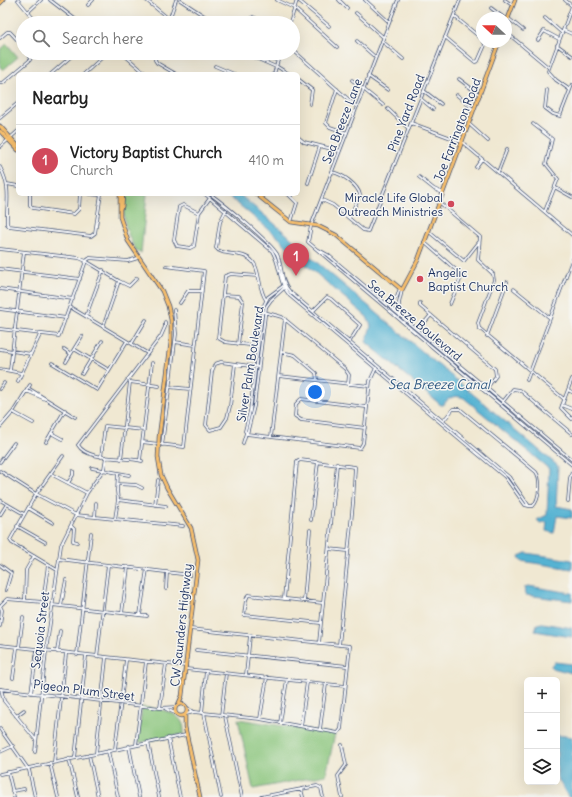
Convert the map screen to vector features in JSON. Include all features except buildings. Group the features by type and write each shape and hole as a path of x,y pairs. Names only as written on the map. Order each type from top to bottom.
{"highway":[{"path":"0,3 4,0"}],"main road":[{"path":"510,12 515,0"},
{"name":"Joe Farrington Road","path":"401,289 414,268 497,48"},
{"path":"0,126 16,148"},
{"path":"0,131 16,144"},
{"name":"CW Saunders Highway","path":"121,196 122,218 128,241 138,258 157,283 166,300 171,320 170,345 158,445 160,467 164,482 191,526 196,547 198,566 182,696 175,713"},
{"path":"258,196 290,222 325,229 336,235 401,289"},
{"name":"CW Saunders Highway","path":"182,696 186,707 184,723"},
{"path":"177,706 186,707"},
{"path":"175,713 184,723 200,797"},
{"path":"178,716 185,715"}],"street":[{"path":"18,0 31,16"},
{"path":"28,12 41,0"},
{"path":"50,0 71,16"},
{"path":"88,5 93,0"},
{"path":"146,0 165,16"},
{"path":"170,16 176,0"},
{"path":"180,0 204,16"},
{"path":"277,0 294,8 337,47"},
{"path":"292,16 298,0 329,26"},
{"path":"338,0 348,8"},
{"path":"365,0 390,22"},
{"name":"Sea Breeze Lane","path":"314,248 308,242 311,226 398,0"},
{"name":"Pine Yard Road","path":"349,218 363,230 368,231 460,0"},
{"path":"505,0 513,6"},
{"path":"565,0 572,6 548,67 548,73 570,90"},
{"path":"491,8 496,12"},
{"path":"356,13 383,37"},
{"path":"454,16 476,34"},
{"path":"545,18 562,31 572,34"},
{"path":"512,24 523,30"},
{"path":"538,40 544,31 559,39"},
{"path":"0,38 7,32 10,32 16,38"},
{"path":"445,37 475,62 478,61 484,48"},
{"path":"512,37 548,67"},
{"path":"357,41 376,57"},
{"path":"382,41 403,59"},
{"path":"557,45 572,56"},
{"path":"300,56 357,107"},
{"path":"0,83 3,83 30,60"},
{"path":"52,72 66,60"},
{"path":"86,72 99,60"},
{"path":"130,60 144,72"},
{"path":"155,60 157,63 173,72"},
{"path":"260,60 286,72"},
{"path":"275,72 278,61"},
{"path":"215,66 227,72"},
{"path":"368,76 388,90"},
{"path":"459,79 480,95"},
{"path":"352,80 383,105"},
{"path":"300,81 312,90 310,104"},
{"path":"547,90 545,108 553,114 560,116 572,86"},
{"path":"337,89 326,124 347,133"},
{"path":"424,91 441,104"},
{"path":"457,95 474,110"},
{"path":"421,99 433,109"},
{"path":"0,118 16,104"},
{"path":"388,110 409,129"},
{"path":"411,123 462,142 572,235"},
{"path":"469,124 488,141"},
{"path":"533,124 552,140 546,164 558,179 556,188 545,212"},
{"path":"0,147 16,133"},
{"path":"300,139 302,141 340,151"},
{"path":"308,183 320,146"},
{"path":"498,172 507,149"},
{"path":"476,167 482,159"},
{"path":"0,167 8,184 9,196 7,224 9,226 91,236 95,233 101,196"},
{"path":"322,200 332,205 349,218 359,200 359,191 347,180 332,172"},
{"path":"418,177 434,190 443,193"},
{"path":"8,184 16,186"},
{"path":"556,188 572,197"},
{"path":"30,196 30,205 33,208 74,214 79,209 80,196"},
{"path":"208,196 226,209"},
{"path":"212,196 269,246 275,256 284,286 290,296 443,420 509,477 529,506"},
{"path":"290,196 297,203 290,222"},
{"path":"199,213 183,205 179,207 174,240 177,246 190,248 194,246 199,213 210,198"},
{"path":"439,202 478,235 480,242 478,259 493,274 494,279 478,325 479,328 564,399"},
{"path":"226,209 220,222 216,248 222,252 236,253 249,258 256,265 261,290 267,301"},
{"path":"428,231 464,261 480,242"},
{"path":"424,242 463,276 450,304"},
{"name":"Sea Breeze Boulevard","path":"314,248 384,304 572,465"},
{"path":"0,249 79,258 103,270 129,286 137,278"},
{"path":"10,370 24,252"},
{"path":"0,329 59,336 86,261 90,258 128,261 138,258"},
{"path":"526,380 572,260"},
{"path":"142,442 184,447 204,272 166,266"},
{"path":"0,269 80,279"},
{"path":"86,316 103,270"},
{"path":"258,276 228,275 224,280 218,338 220,341 259,346"},
{"path":"103,327 119,281"},
{"path":"487,336 507,282"},
{"path":"284,286 349,341 376,367 441,423 505,477 525,505 533,506 538,500 538,477 536,472 460,409 453,408 441,423"},
{"name":"Silver Palm Boulevard","path":"243,443 254,406 263,312 267,301 284,286"},
{"path":"0,289 73,299"},
{"name":"Sea Breeze Boulevard","path":"399,317 399,297 401,289"},
{"path":"514,289 550,318"},
{"path":"180,303 188,291 202,291"},
{"path":"223,295 239,296 244,302 238,344"},
{"path":"313,311 324,298 327,297 331,299 360,326 349,341"},
{"name":"Sea Breeze Boulevard","path":"384,304 399,297"},
{"path":"420,303 431,315 495,369 496,376 485,389"},
{"path":"70,307 147,353"},
{"path":"0,309 66,318"},
{"path":"162,445 175,346 174,310"},
{"path":"263,312 278,315 285,319 346,370 349,375 348,384"},
{"path":"416,331 431,315"},
{"path":"271,437 285,319"},
{"path":"132,343 146,320"},
{"path":"74,446 78,445 163,333 165,322"},
{"path":"18,381 40,334"},
{"path":"66,362 82,336"},
{"path":"52,363 96,390 127,340"},
{"path":"82,374 102,341"},
{"path":"175,342 195,345"},
{"path":"170,345 175,346"},
{"path":"0,349 31,354"},
{"path":"64,349 71,354"},
{"path":"74,350 109,370"},
{"path":"281,352 297,356 316,373 317,380"},
{"path":"235,364 227,418 221,427 210,430 206,425 213,367 217,362 235,364 257,367"},
{"path":"78,445 80,448 93,455 141,461 152,363"},
{"path":"246,434 358,448 363,444 369,386 371,377 376,367"},
{"path":"0,369 22,373"},
{"path":"278,376 369,386"},
{"path":"121,459 130,382 128,378"},
{"path":"572,379 561,409 572,419"},
{"path":"130,382 158,386"},
{"path":"0,389 4,383"},
{"path":"0,427 13,412 30,385"},
{"path":"169,387 190,390"},
{"path":"28,388 75,417"},
{"path":"501,403 513,389 520,390 572,434"},
{"path":"568,390 572,392"},
{"path":"25,393 29,392 40,398 47,399"},
{"path":"365,428 297,419 295,416 296,404 301,400 367,408"},
{"name":"Sea Breeze Boulevard","path":"501,403 572,460"},
{"path":"562,406 572,409"},
{"path":"46,442 65,410"},
{"path":"13,412 33,423"},
{"path":"161,416 166,416"},
{"path":"101,457 104,427 144,430"},
{"path":"51,433 62,439"},
{"path":"0,462 14,442"},
{"path":"57,570 11,542 10,539 36,494 63,456"},
{"name":"Sequoia Street","path":"35,752 46,651 61,545 88,493 102,471 106,457"},
{"path":"284,599 298,460 354,466 357,468 339,645"},
{"path":"311,520 318,462"},
{"path":"319,643 338,464"},
{"path":"92,468 129,475"},
{"path":"0,471 36,494 76,515 183,526"},
{"path":"68,483 73,475 73,471"},
{"path":"568,501 572,472"},
{"path":"51,474 88,493"},
{"path":"116,519 118,500 116,491 118,474"},
{"path":"155,505 158,480"},
{"path":"118,484 136,485 142,488"},
{"path":"0,500 24,514"},
{"path":"118,500 166,506"},
{"path":"95,517 96,503"},
{"path":"0,515 7,504"},
{"path":"28,508 53,523"},
{"path":"17,526 45,542"},
{"path":"71,526 74,529 72,541 78,542"},
{"path":"304,601 310,530"},
{"path":"77,655 91,533"},
{"path":"329,549 348,551"},
{"path":"25,600 26,570 34,556"},
{"path":"59,559 128,566 190,575"},
{"path":"0,565 11,573 6,590"},
{"path":"0,626 2,610 0,606 7,599 42,602 48,565"},
{"path":"96,657 108,565"},
{"path":"122,613 128,566"},
{"path":"140,615 147,569"},
{"path":"166,589 167,572"},
{"path":"62,606 66,580"},
{"path":"321,623 244,615 248,595 323,603"},
{"path":"52,605 147,616"},
{"path":"13,678 23,617"},
{"path":"185,715 194,712 203,713 301,726 338,733 341,729 350,646 190,630"},
{"path":"57,652 60,631"},
{"path":"246,675 250,636"},
{"path":"0,645 66,654 166,664 226,674 346,686"},
{"path":"31,693 37,650"},
{"path":"196,650 348,666"},
{"path":"54,762 66,654"},
{"path":"75,758 86,656"},
{"path":"96,753 106,658"},
{"path":"115,749 126,660"},
{"path":"136,745 146,662"},
{"path":"160,708 166,664"},
{"path":"206,671 203,713 221,797"},
{"path":"221,716 226,674"},
{"path":"260,720 267,677"},
{"path":"280,723 287,680"},
{"path":"301,726 307,682"},
{"path":"320,729 326,684"},
{"path":"1,689 4,701 36,740"},
{"name":"Pigeon Plum Street","path":"1,689 160,708 177,706"},
{"path":"186,707 194,712"},
{"name":"Pigeon Plum Street","path":"165,708 175,713"},
{"path":"16,716 24,710"},
{"path":"225,716 242,797"},
{"path":"0,729 28,767 35,797"},
{"path":"0,774 89,754 186,735"},
{"path":"168,738 180,797"},
{"path":"148,742 159,797"},
{"path":"342,745 346,765 338,776 342,797"},
{"path":"0,752 13,746"},
{"path":"129,746 139,797"},
{"path":"108,751 118,797"},
{"path":"89,754 98,797"},
{"path":"69,759 78,797"},
{"path":"50,763 58,797"},
{"path":"8,772 14,797"},
{"path":"261,797 318,786 321,788 323,797"},
{"path":"12,791 24,789"},
{"path":"301,789 303,797"},
{"path":"281,793 282,797"}],"green space":[{"path":"7,44 16,55 16,59 3,70 0,67 0,50"},
{"path":"124,196 147,196 141,253 137,252 127,231"},
{"path":"142,707 164,710 174,714 183,723 184,734 138,743"},
{"path":"238,719 335,734 326,775 253,789"}],"water":[{"name":"Sea Breeze Canal","path":"228,196 241,196 289,236 307,254 558,466 556,506 572,509 572,518 557,516 554,533 546,531 547,522 540,523 537,520 547,515 549,469 464,398 457,396 454,397 442,406 366,342 371,326 367,317 296,256 279,238"},
{"path":"526,553 572,560 572,569 521,561 519,556"},
{"path":"528,586 572,593 572,601 526,595 525,587"},
{"path":"542,623 572,628 572,637 535,631 537,624"},
{"path":"554,662 572,664 572,673 552,668 551,666"},
{"path":"560,735 572,737 572,797 568,797 560,782"}],"place":[{"name":"Miracle Life Global Outreach Ministries","path":"451,204"},
{"name":"Victory Baptist Church","path":"296,276"},
{"name":"Angelic Baptist Church","path":"420,279"}]}
